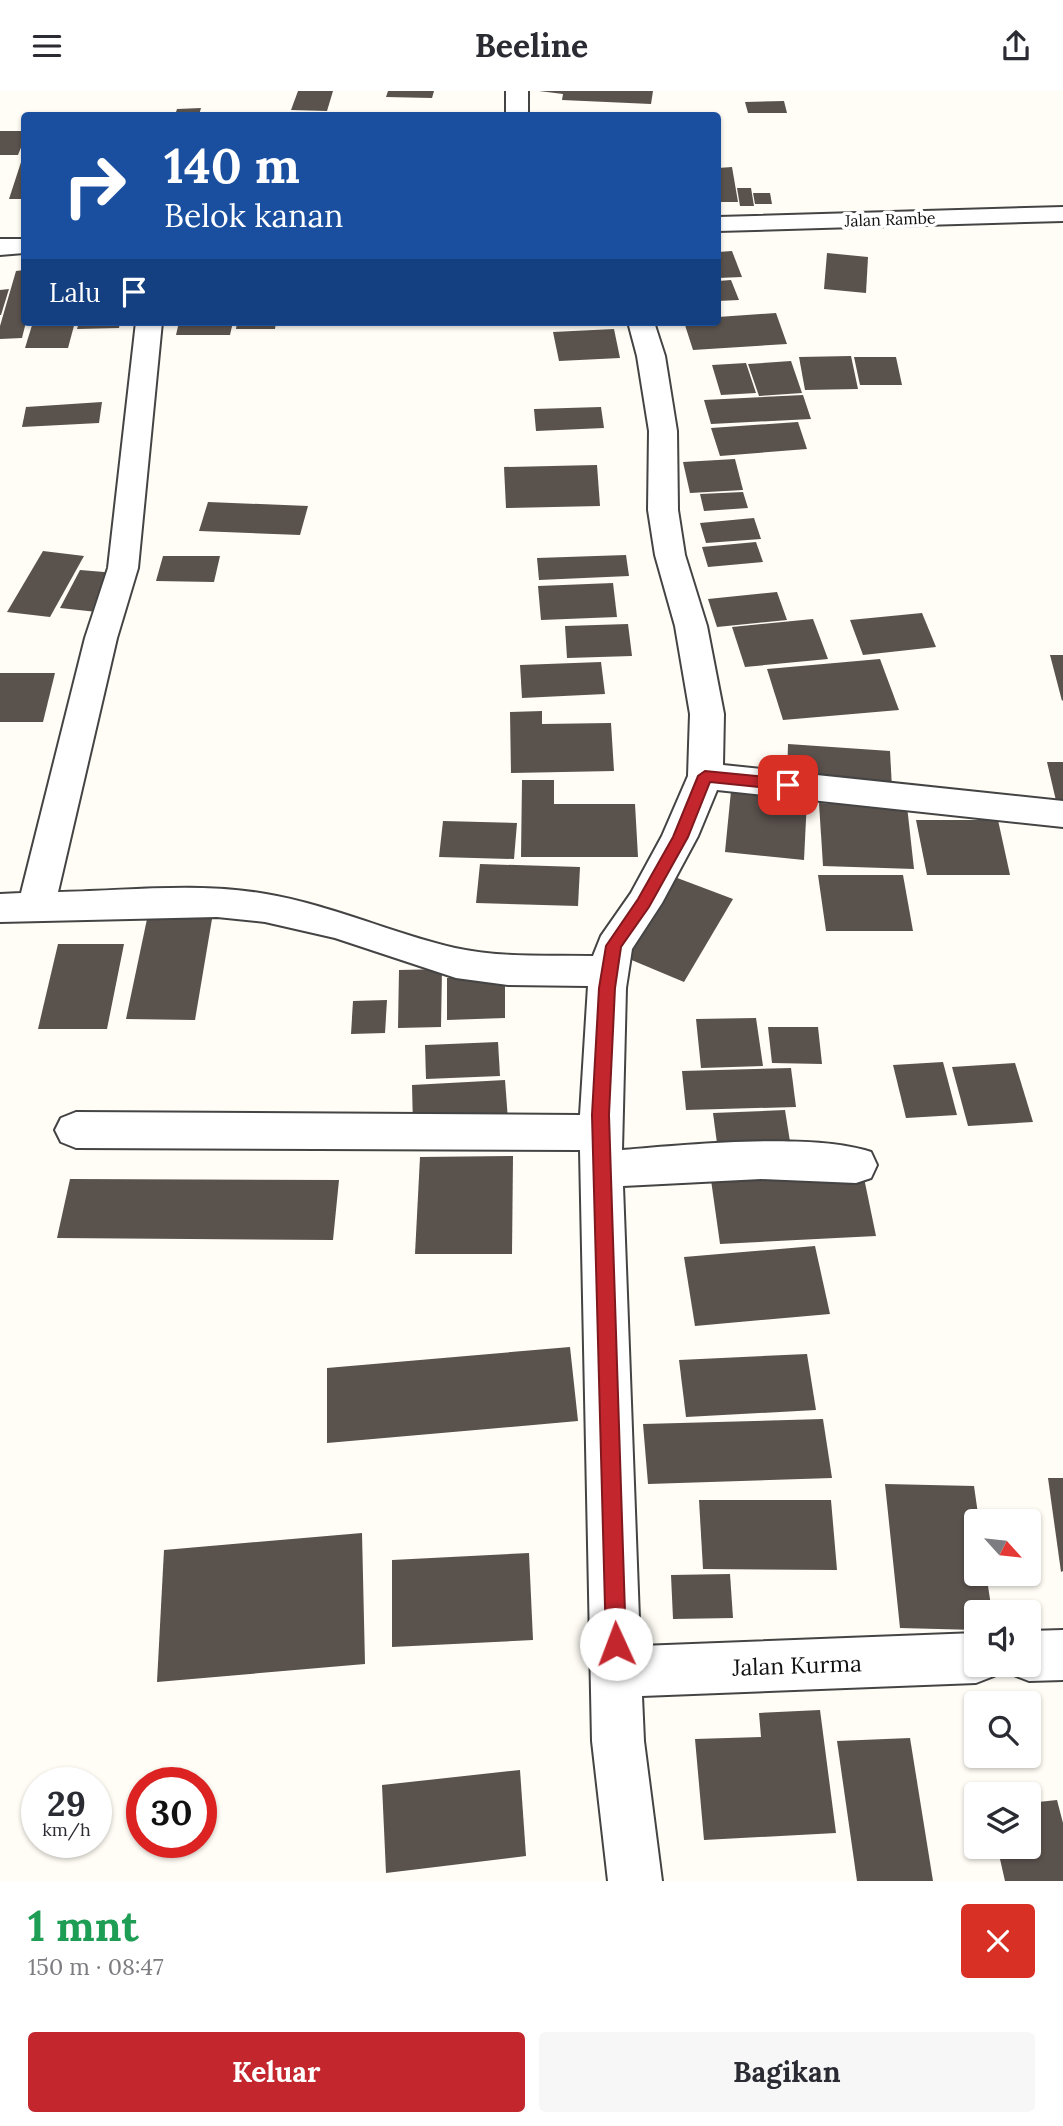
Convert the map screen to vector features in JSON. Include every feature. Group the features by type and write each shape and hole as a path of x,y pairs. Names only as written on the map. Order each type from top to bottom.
{"street":[{"path":"517,91 517,112"},
{"name":"Jalan Rambe","path":"721,224 1063,214"},
{"path":"0,247 21,246"},
{"path":"149,326 131,514 123,568 18,908 217,904 265,908 336,924 456,963 508,970 610,971"},
{"path":"635,1881 618,1741 602,1151 610,971 614,946 644,903 680,837 705,776 707,714 691,626 670,555 663,510 663,431 652,356 642,326"},
{"path":"705,776 1063,814"},
{"path":"76,1130 602,1151 720,1161 799,1160 856,1165"},
{"path":"1041,1656 1063,1655"},
{"name":"Jalan Kurma","path":"617,1672 964,1658"}],"building":[{"path":"298,91 333,91 327,111 291,110"},
{"path":"388,91 434,91 432,98 386,97"},
{"path":"539,91 653,91 651,104 562,100 563,94"},
{"path":"784,101 787,113 748,113 745,102"},
{"path":"201,108 200,112 176,112 177,109"},
{"path":"0,131 21,131 18,155 0,155"},
{"path":"21,162 21,199 9,199"},
{"path":"732,167 738,202 721,202 721,168"},
{"path":"737,188 751,188 754,206 740,206"},
{"path":"753,193 770,193 772,204 755,204"},
{"path":"732,251 742,277 721,278 721,252"},
{"path":"827,253 868,257 866,293 824,289"},
{"path":"21,270 21,326 25,326 22,338 0,339 0,326 16,271"},
{"path":"731,280 739,300 721,301 721,281"},
{"path":"9,289 1,315 0,315 0,290"},
{"path":"776,313 787,344 693,350 685,326 721,326 721,317"},
{"path":"32,326 74,326 68,348 25,348"},
{"path":"78,326 119,326 119,328 77,329"},
{"path":"178,326 232,326 230,335 176,335"},
{"path":"236,326 275,326 275,329 236,329"},
{"path":"614,329 620,358 559,361 553,332"},
{"path":"851,356 858,389 805,390 799,357"},
{"path":"854,357 896,357 902,385 860,385"},
{"path":"791,361 802,393 759,396 748,364"},
{"path":"746,363 756,393 721,395 712,365"},
{"path":"803,395 811,419 711,424 704,400"},
{"path":"102,402 99,423 22,427 26,407"},
{"path":"601,407 604,428 536,431 534,409"},
{"path":"798,422 807,449 720,456 711,428"},
{"path":"735,459 743,490 690,493 683,462"},
{"path":"597,465 600,506 506,508 504,467"},
{"path":"743,492 748,508 704,511 700,494"},
{"path":"208,502 308,506 300,535 199,531"},
{"path":"754,518 761,539 706,543 700,523"},
{"path":"756,542 763,562 708,567 702,547"},
{"path":"43,551 84,556 50,617 7,612"},
{"path":"626,555 629,576 539,580 537,558"},
{"path":"163,556 220,556 214,582 156,581"},
{"path":"80,570 116,573 97,612 60,608"},
{"path":"613,583 617,617 541,620 538,586"},
{"path":"777,592 787,620 717,627 708,599"},
{"path":"922,613 936,647 863,655 850,620"},
{"path":"813,619 828,659 745,667 732,627"},
{"path":"628,624 632,656 567,658 565,626"},
{"path":"1050,655 1063,655 1062,701"},
{"path":"880,659 899,710 783,720 767,669"},
{"path":"601,662 605,694 522,698 520,665"},
{"path":"0,673 55,673 43,722 0,722"},
{"path":"542,711 542,724 611,723 614,771 511,773 510,712"},
{"path":"788,744 890,751 892,788 787,780"},
{"path":"1047,762 1063,762 1063,805 1057,805"},
{"path":"522,780 554,780 554,804 635,804 638,857 521,857"},
{"path":"731,791 807,799 804,860 725,852"},
{"path":"819,803 907,806 914,869 823,866"},
{"path":"916,820 998,820 1010,875 927,875"},
{"path":"443,821 517,823 514,859 439,857"},
{"path":"480,864 580,867 578,906 476,903"},
{"path":"818,875 903,875 913,931 826,931"},
{"path":"672,876 733,899 684,982 622,956"},
{"path":"147,919 212,919 195,1020 126,1019"},
{"path":"58,944 124,944 107,1029 38,1029"},
{"path":"442,969 441,1027 398,1028 399,970"},
{"path":"505,977 505,1018 447,1020 447,978"},
{"path":"387,1000 385,1033 351,1034 353,1001"},
{"path":"756,1018 763,1066 701,1068 696,1019"},
{"path":"768,1027 818,1027 822,1064 772,1063"},
{"path":"498,1042 500,1076 426,1079 425,1045"},
{"path":"943,1062 957,1115 906,1118 893,1065"},
{"path":"1015,1063 1033,1122 968,1126 952,1067"},
{"path":"791,1068 796,1107 686,1110 682,1071"},
{"path":"505,1080 508,1120 413,1127 412,1085"},
{"path":"785,1110 791,1148 718,1151 713,1113"},
{"path":"513,1156 512,1254 415,1254 420,1157"},
{"path":"863,1173 876,1236 720,1244 711,1180"},
{"path":"70,1179 339,1180 333,1240 57,1238"},
{"path":"815,1246 830,1314 695,1326 684,1257"},
{"path":"570,1347 578,1421 327,1443 327,1368"},
{"path":"807,1354 816,1410 686,1417 679,1360"},
{"path":"823,1419 832,1478 648,1484 643,1424"},
{"path":"1048,1478 1063,1478 1061,1572"},
{"path":"885,1484 974,1486 977,1509 964,1509 964,1586 988,1586 990,1600 964,1600 964,1630 900,1628"},
{"path":"699,1500 831,1500 837,1570 703,1569"},
{"path":"362,1533 365,1664 157,1682 164,1550"},
{"path":"529,1553 533,1640 392,1647 392,1560"},
{"path":"730,1574 733,1618 673,1619 671,1575"},
{"path":"820,1710 836,1833 704,1840 695,1739 761,1737 759,1713"},
{"path":"910,1738 933,1881 857,1881 837,1741"},
{"path":"520,1770 526,1856 386,1873 382,1785"},
{"path":"1057,1800 1063,1823 1063,1881 1005,1881 1000,1859 1041,1859 1041,1802"}],"route":[{"path":"616,1644 600,1115 607,988 614,946 644,903 680,837 705,776 788,785"}]}
